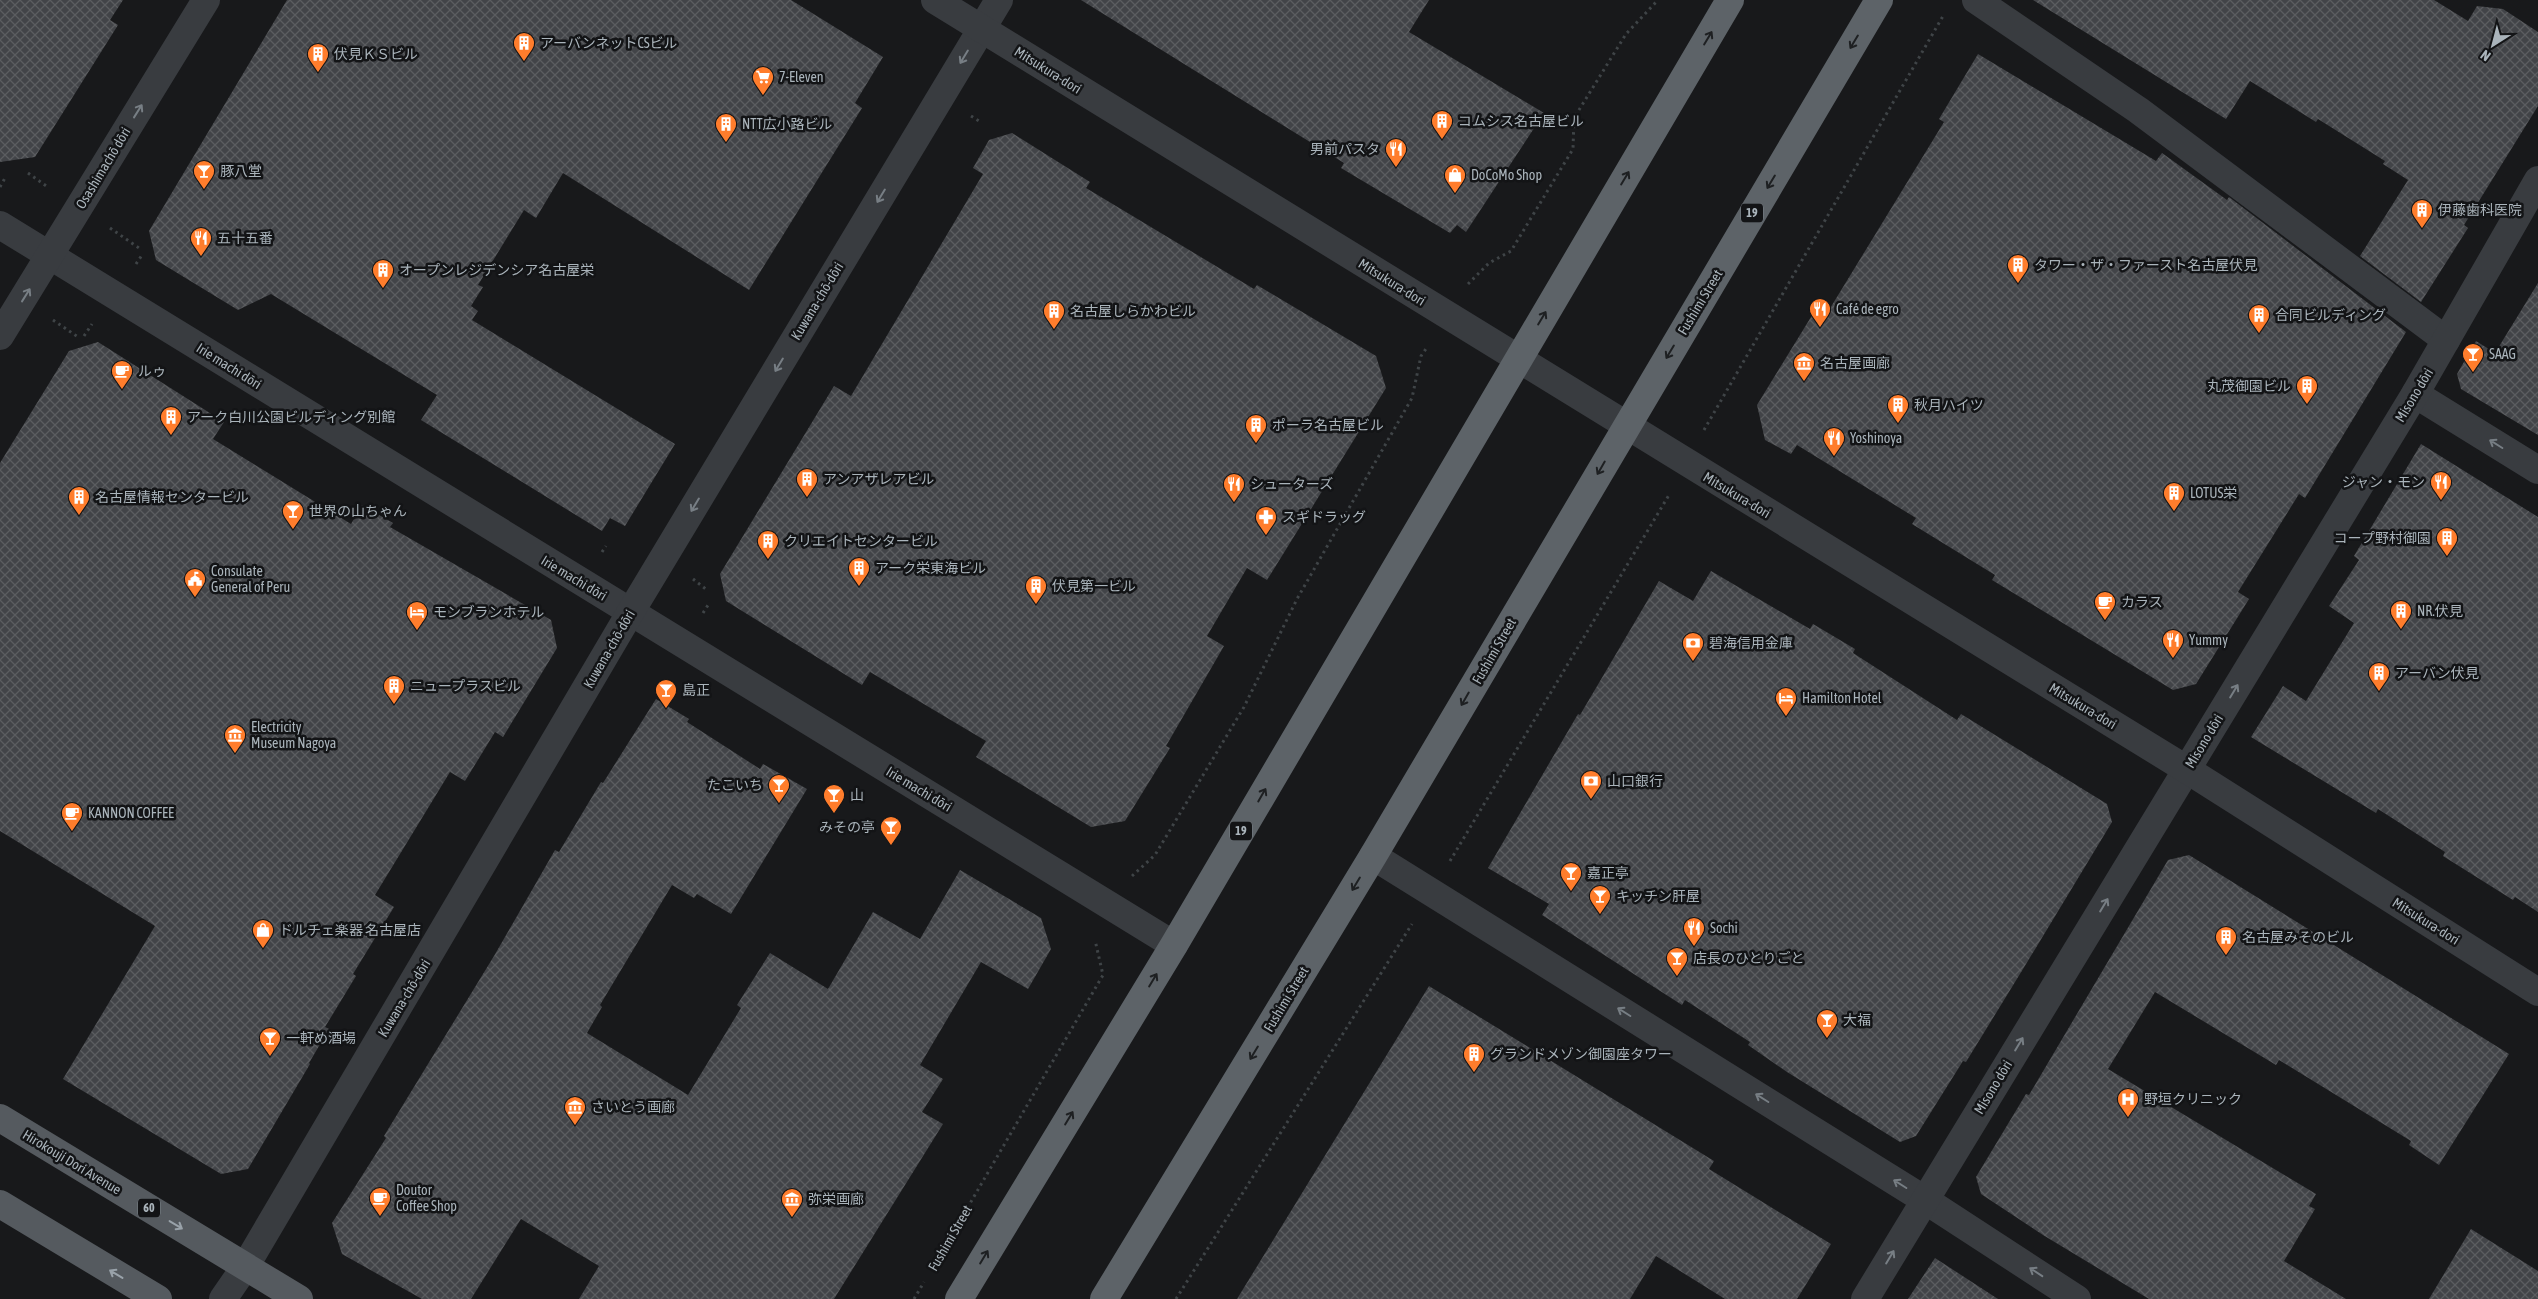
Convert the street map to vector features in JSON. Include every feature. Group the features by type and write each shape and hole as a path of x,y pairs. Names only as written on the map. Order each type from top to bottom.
{"highway":[{"name":"19","path":"959,1299 1174,944 1730,0"},
{"name":"Fushimi Street","path":"1104,1299 1373,856 1879,0"}],"main road":[{"name":"Hirokouji Dori Avenue","path":"0,1118 298,1299"},
{"path":"0,1204 158,1299"}],"street":[{"name":"Osashimachō dōri","path":"0,336 206,0"},
{"name":"Mitsukura-dori","path":"935,0 2186,769 2538,992"},
{"name":"Kuwana-chō-dōri","path":"224,1299 245,1267 630,613 998,0"},
{"path":"1976,0 2138,110 2446,340"},
{"name":"Misono dōri","path":"1865,1299 2415,394 2538,180"},
{"name":"Irie machi dōri","path":"0,226 1174,944"},
{"path":"2415,394 2538,470"},
{"path":"1373,856 1432,891 1925,1200 2077,1299"}],"path":[{"path":"1466,285 1489,263 1511,251 1573,149 1574,118 1626,34 1658,0"},
{"path":"1712,415 1737,369 1948,9"},
{"path":"0,187 5,178"},
{"path":"1132,875 1155,855 1244,707 1296,599 1412,398 1422,356"},
{"path":"1176,1299 1432,891 1660,512"},
{"name":"Fushimi Street","path":"949,1239 1104,975 1094,939"},
{"name":"Fushimi Street","path":"914,1299 929,1274"}],"building":[{"path":"0,0 123,0 110,20 118,25 35,157 0,162"},
{"path":"287,0 791,0 883,57 855,103 862,108 749,290 563,173 536,218 524,210 478,285 483,287 471,306 478,311 472,320 675,444 625,526 610,518 602,531 421,420 437,395 271,294 238,310 156,260 149,231"},
{"path":"1081,0 1429,0 1409,32 1544,113 1466,232 1457,225 1450,233 1341,168 1344,163"},
{"path":"2033,0 2434,0 2468,21 2477,6 2503,9 2538,32 2538,106 2464,225 2468,228 2421,302 2360,256 2408,180 2383,164 2385,161 2318,119 2316,122 2250,81 2226,119"},
{"path":"1978,54 2156,161 2162,153 2227,200 2229,197 2406,332 2305,498 2299,494 2238,592 2249,599 2196,684 2173,690 1992,580 1995,575 1912,524 1916,518 1797,445 1791,454 1765,440 1757,405 1819,304 1829,310 1944,122 1939,119"},
{"path":"1012,133 1090,182 1086,188 1254,289 1257,285 1376,356 1386,388 1267,580 1247,568 1207,636 1224,646 1166,746 1170,748 1125,821 1091,827 976,757 986,741 870,672 862,685 726,601 720,574 834,386 851,396 983,174 973,168 989,140"},
{"path":"2538,283 2538,435 2461,389 2457,374 2476,341 2495,353"},
{"path":"98,342 224,422 213,439 351,524 362,505 393,523 390,527 551,620 557,648 503,737 495,732 465,781 450,772 375,895 394,907 353,974 356,976 325,1027 329,1029 310,1064 248,1169 221,1174 63,1079 155,926 0,831 0,463 69,351"},
{"path":"2421,444 2538,517 2538,912 2515,897 2513,900 2443,856 2445,852 2378,809 2376,813 2251,737 2283,686 2306,701 2354,623 2329,606 2359,560 2354,556"},
{"path":"1711,571 1810,629 1813,624 1855,649 1853,653 1957,720 1961,714 2107,804 2112,822 2023,969 1966,1062 1963,1061 1916,1136 1900,1142 1787,1072 1748,1045 1750,1042 1685,1000 1682,1005 1542,915 1549,904 1488,868 1578,714 1580,715 1659,581 1693,601"},
{"path":"656,699 689,719 687,722 760,769 763,764 807,789 731,914 697,894 694,898 672,885 600,1005 602,1007 587,1033 688,1095 741,1008 737,1005 770,953 828,989 873,912 920,939 960,870 1041,918 1051,949 1028,989 981,962 920,1065 943,1079 922,1112 943,1124 834,1299 579,1299 599,1266 521,1219 471,1299 422,1299 342,1254 332,1223 386,1138 384,1136 494,956 555,850 559,852 601,782 603,783"},
{"path":"2189,855 2509,1054 2439,1165 2409,1145 2411,1141 2279,1060 2276,1065 2155,992 2108,1069 2316,1194 2309,1206 2315,1209 2284,1261 2346,1299 2149,1299 2043,1235 1981,1194 1976,1177 2026,1094 2029,1095 2168,860"},
{"name":"グランドメゾン御園座タワー","path":"1429,986 1714,1161 1709,1169 1831,1244 1797,1299 1725,1299 1656,1256 1630,1299 1237,1299"},
{"path":"2471,1229 2538,1271 2538,1299 2429,1299"},
{"path":"1935,1258 1998,1299 1908,1299"}],"place":[{"name":"アーバンネットCSビル","path":"524,62"},
{"name":"伏見ＫＳビル","path":"318,73"},
{"name":"7-Eleven","path":"763,96"},
{"name":"コムシス名古屋ビル","path":"1442,140"},
{"name":"NTT広小路ビル","path":"726,143"},
{"name":"男前パスタ","path":"1396,168"},
{"name":"豚八堂","path":"204,190"},
{"name":"DoCoMo Shop","path":"1455,194"},
{"name":"伊藤歯科医院","path":"2422,229"},
{"name":"五十五番","path":"201,257"},
{"name":"タワー・ザ・ファースト名古屋伏見","path":"2018,284"},
{"name":"オープンレジデンシア名古屋栄","path":"383,289"},
{"name":"Café de egro","path":"1820,328"},
{"name":"名古屋しらかわビル","path":"1054,330"},
{"name":"合同ビルディング","path":"2259,334"},
{"name":"SAAG","path":"2473,373"},
{"name":"名古屋画廊","path":"1804,382"},
{"name":"ルゥ","path":"122,390"},
{"name":"丸茂御園ビル","path":"2307,405"},
{"name":"秋月ハイツ","path":"1898,424"},
{"name":"アーク白川公園ビルディング別館","path":"171,436"},
{"name":"ポーラ名古屋ビル","path":"1256,444"},
{"name":"Yoshinoya","path":"1834,457"},
{"name":"アンアザレアビル","path":"807,498"},
{"name":"ジャン・モン","path":"2441,501"},
{"name":"シューターズ","path":"1234,503"},
{"name":"LOTUS栄","path":"2174,512"},
{"name":"名古屋情報センタービル","path":"79,516"},
{"name":"世界の山ちゃん","path":"293,530"},
{"name":"スギドラッグ","path":"1266,536"},
{"name":"コープ野村御園","path":"2447,557"},
{"name":"クリエイトセンタービル","path":"768,560"},
{"name":"アーク栄東海ビル","path":"859,587"},
{"name":"Consulate General of Peru","path":"195,598"},
{"name":"伏見第一ビル","path":"1036,605"},
{"name":"カラス","path":"2105,621"},
{"name":"NR.伏見","path":"2401,630"},
{"name":"モンブランホテル","path":"417,631"},
{"name":"Yummy","path":"2173,659"},
{"name":"碧海信用金庫","path":"1693,662"},
{"name":"アーバン伏見","path":"2379,692"},
{"name":"ニュープラスビル","path":"394,705"},
{"name":"島正","path":"666,709"},
{"name":"Hamilton Hotel","path":"1786,717"},
{"name":"Electricity Museum Nagoya","path":"235,754"},
{"name":"山口銀行","path":"1591,800"},
{"name":"たこいち","path":"779,804"},
{"name":"山","path":"834,814"},
{"name":"KANNON COFFEE","path":"72,832"},
{"name":"みその亭","path":"891,846"},
{"name":"嘉正亭","path":"1571,892"},
{"name":"キッチン肝屋","path":"1600,915"},
{"name":"Sochi","path":"1694,947"},
{"name":"ドルチェ楽器 名古屋店","path":"263,949"},
{"name":"名古屋みそのビル","path":"2226,956"},
{"name":"店長のひとりごと","path":"1677,977"},
{"name":"大福","path":"1827,1039"},
{"name":"一軒め酒場","path":"270,1057"},
{"name":"グランドメゾン御園座タワー","path":"1474,1073"},
{"name":"野垣クリニック","path":"2128,1118"},
{"name":"さいとう画廊","path":"575,1126"},
{"name":"Doutor Coffee Shop","path":"380,1217"},
{"name":"弥栄画廊","path":"792,1218"}]}
